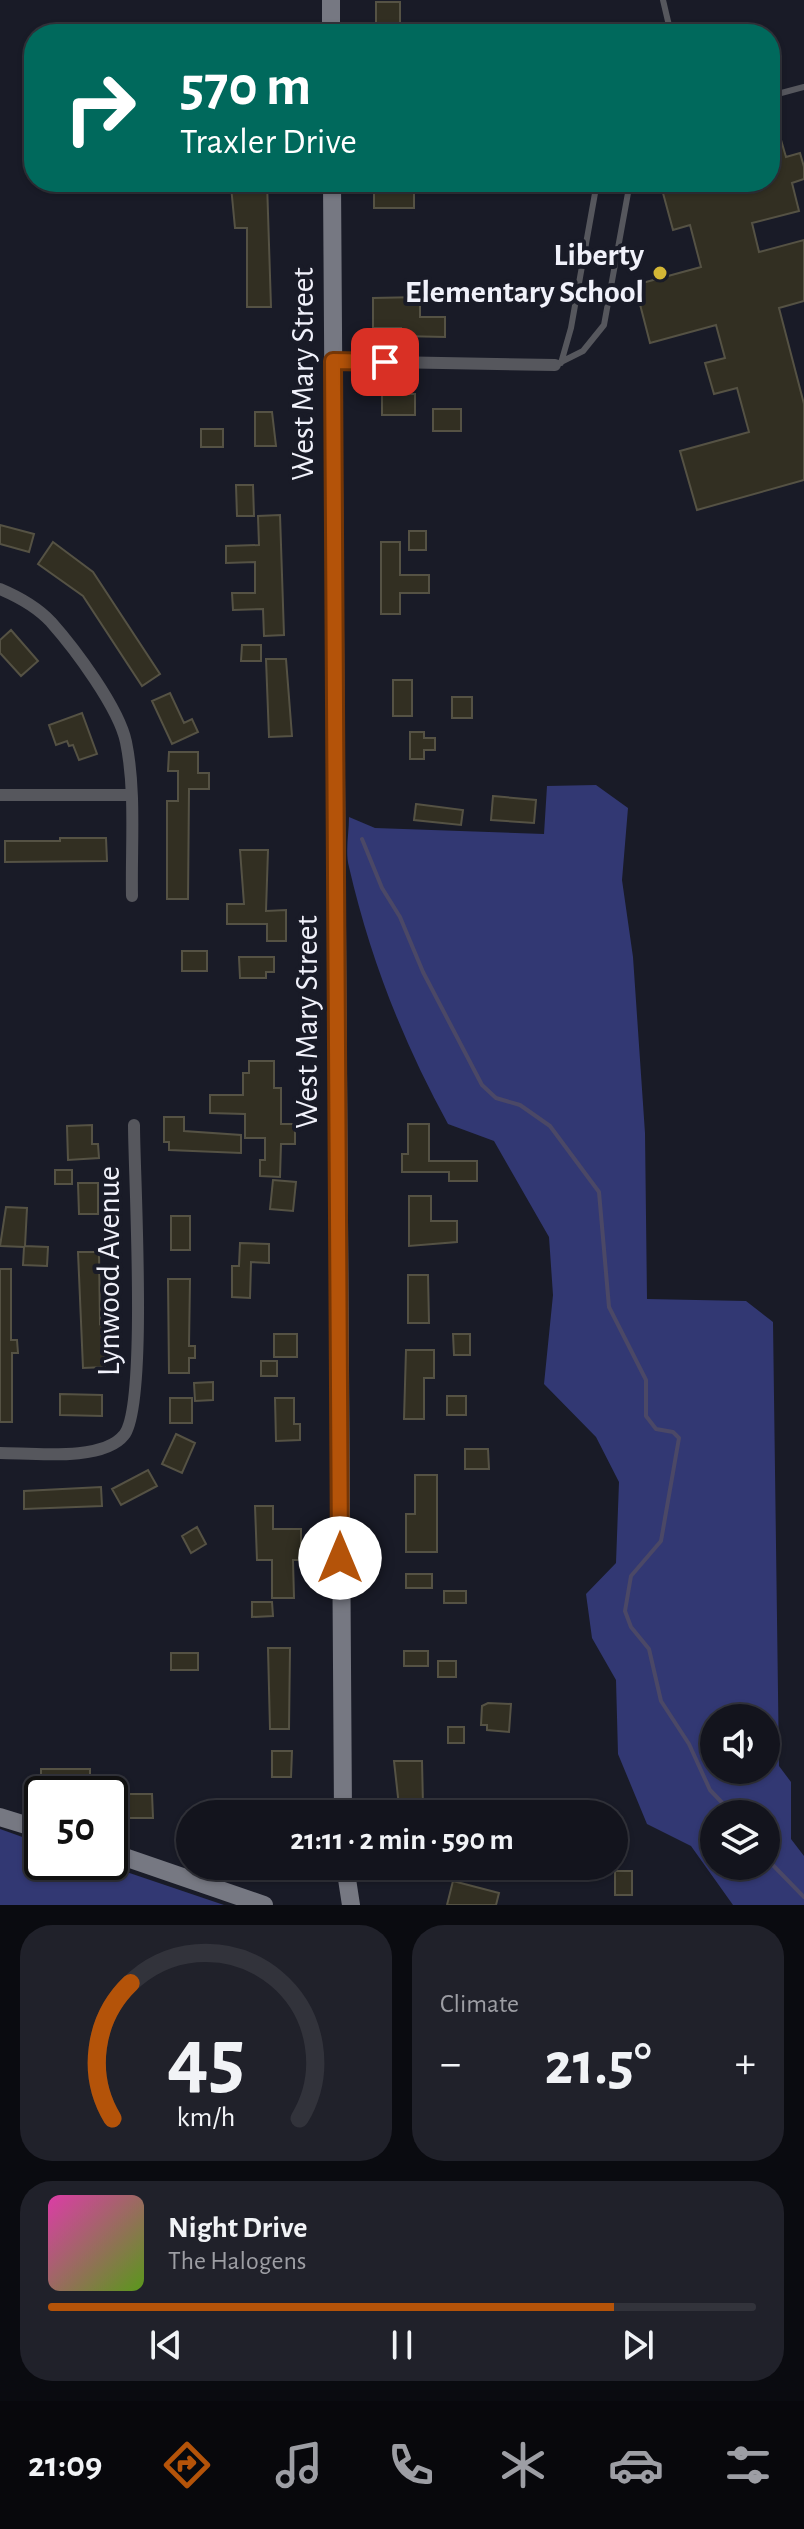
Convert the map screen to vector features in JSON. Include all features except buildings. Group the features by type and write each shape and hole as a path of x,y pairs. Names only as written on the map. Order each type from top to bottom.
{"main road":[{"path":"331,0 331,24"},
{"name":"West Mary Street","path":"332,192 343,1800"},
{"path":"0,1817 24,1824"},
{"path":"128,1858 264,1905"},
{"path":"347,1880 351,1905"}],"street":[{"path":"333,361 558,364"},
{"path":"0,589 21,598 50,621 108,703 125,738 130,795 132,896"},
{"path":"0,795 130,795"},
{"name":"Lynwood Avenue","path":"0,1453 91,1453 124,1436 133,1417 137,1339 134,1125"}],"lane":[{"path":"663,0 669,24"},
{"path":"780,93 804,87"},
{"path":"558,364 571,328 595,192"},
{"path":"558,364 583,351 604,325 628,192"}],"shaded area":[{"path":"596,785 628,808 622,880 633,957 645,1133 647,1299 746,1301 773,1322 778,1704 700,1704 700,1784 780,1784 780,1767 791,1782 791,1839 804,1856 804,1905 733,1905 715,1880 780,1880 780,1800 700,1800 700,1859 691,1846 647,1824 618,1754 616,1680 592,1638 586,1594 616,1563 619,1482 596,1437 544,1384 553,1295 549,1237 494,1141 448,1124 416,1062 390,999 367,934 349,867 349,817 375,828 544,834 547,786"},
{"path":"0,1829 24,1838 24,1880 128,1880 128,1872 224,1905 0,1905"}],"waterway":[{"path":"362,839 382,888 400,917 423,972 482,1085 496,1098 520,1105 550,1126 599,1192 609,1307 646,1380 646,1416 656,1429 673,1432 679,1438 661,1541 631,1576 625,1611 631,1627 649,1649 661,1701 689,1744 710,1790 720,1800"},
{"path":"780,1872 804,1897"}],"place":[{"name":"Liberty Elementary School","path":"660,273"}],"route":[{"path":"340,1558 333,361 385,362"}]}
